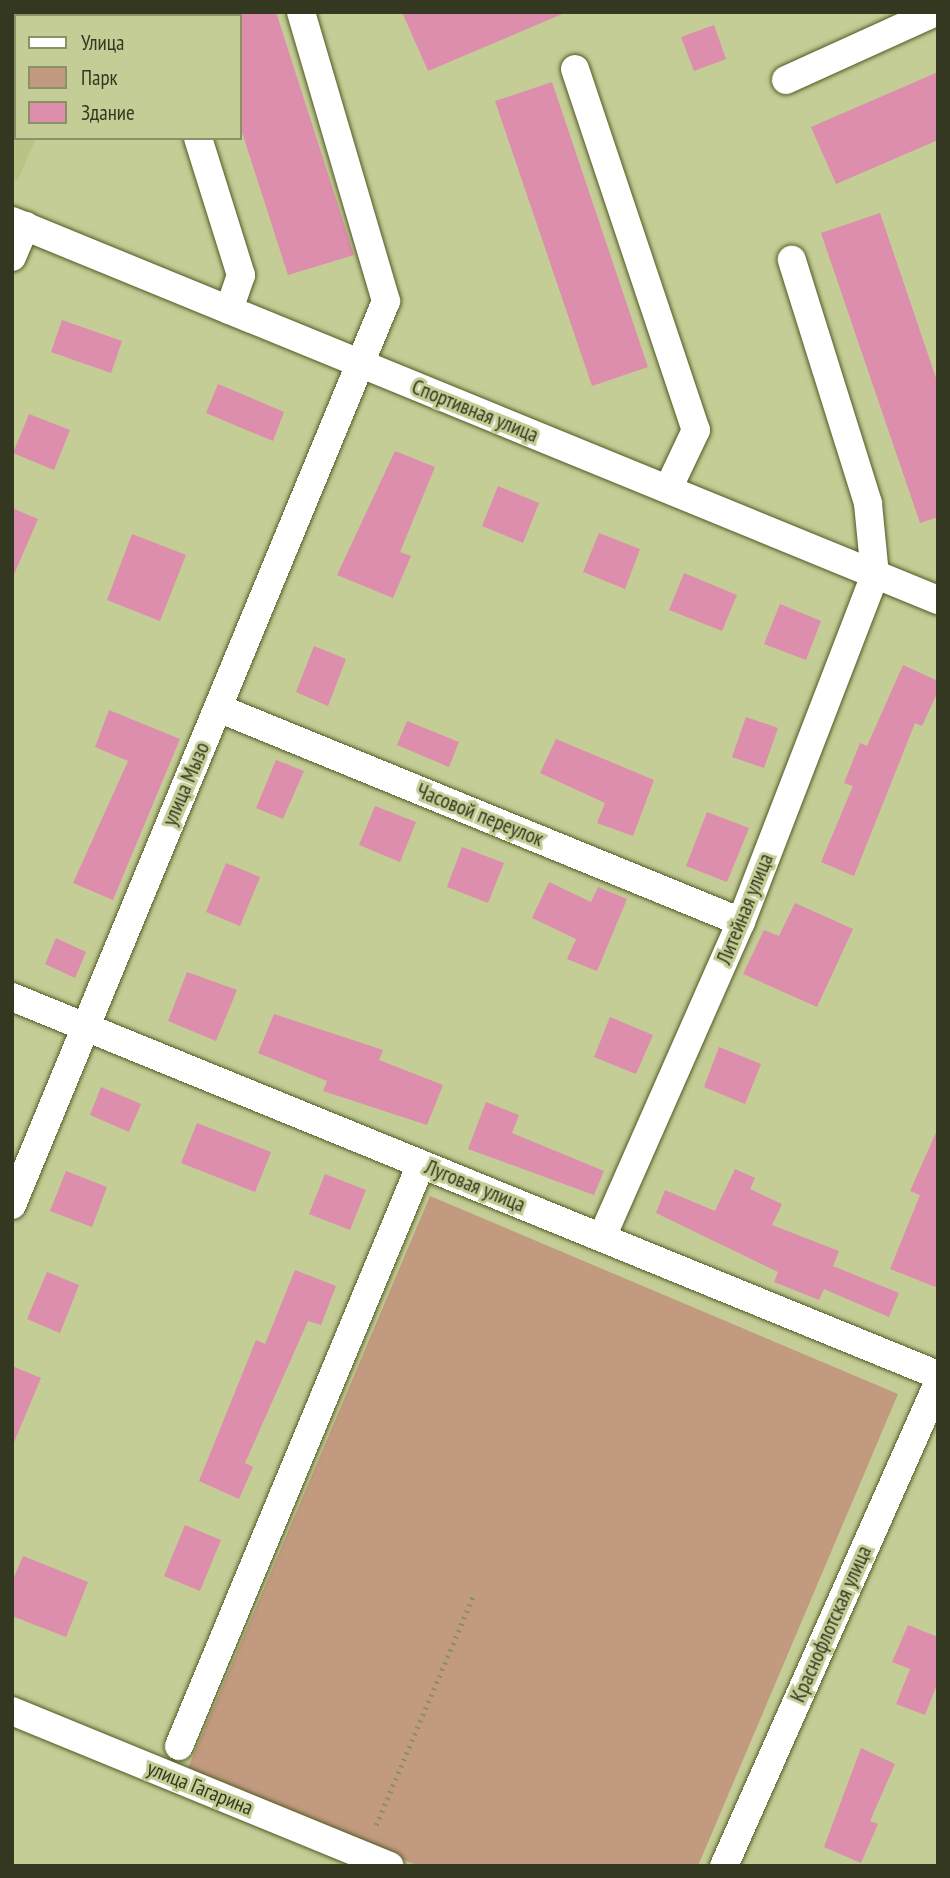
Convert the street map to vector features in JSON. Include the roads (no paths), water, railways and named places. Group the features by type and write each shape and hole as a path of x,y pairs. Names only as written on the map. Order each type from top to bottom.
{"street":[{"name":"улица Мызо","path":"12,1205 386,301 301,12"},
{"path":"786,80 936,12"},
{"path":"575,69 696,430 668,489"},
{"path":"199,140 241,275 229,310"},
{"name":"Спортивная улица","path":"19,224 938,600"},
{"path":"12,257 19,224"},
{"path":"792,260 868,503 876,575"},
{"name":"Литейная улица","path":"602,1237 741,922 876,575"},
{"name":"Часовой переулок","path":"218,708 741,922"},
{"name":"Луговая улица","path":"12,997 938,1375"},
{"path":"179,1746 421,1164"},
{"name":"Краснофлотская улица","path":"724,1866 938,1383"},
{"name":"улица Гагарина","path":"12,1711 389,1866"}]}
